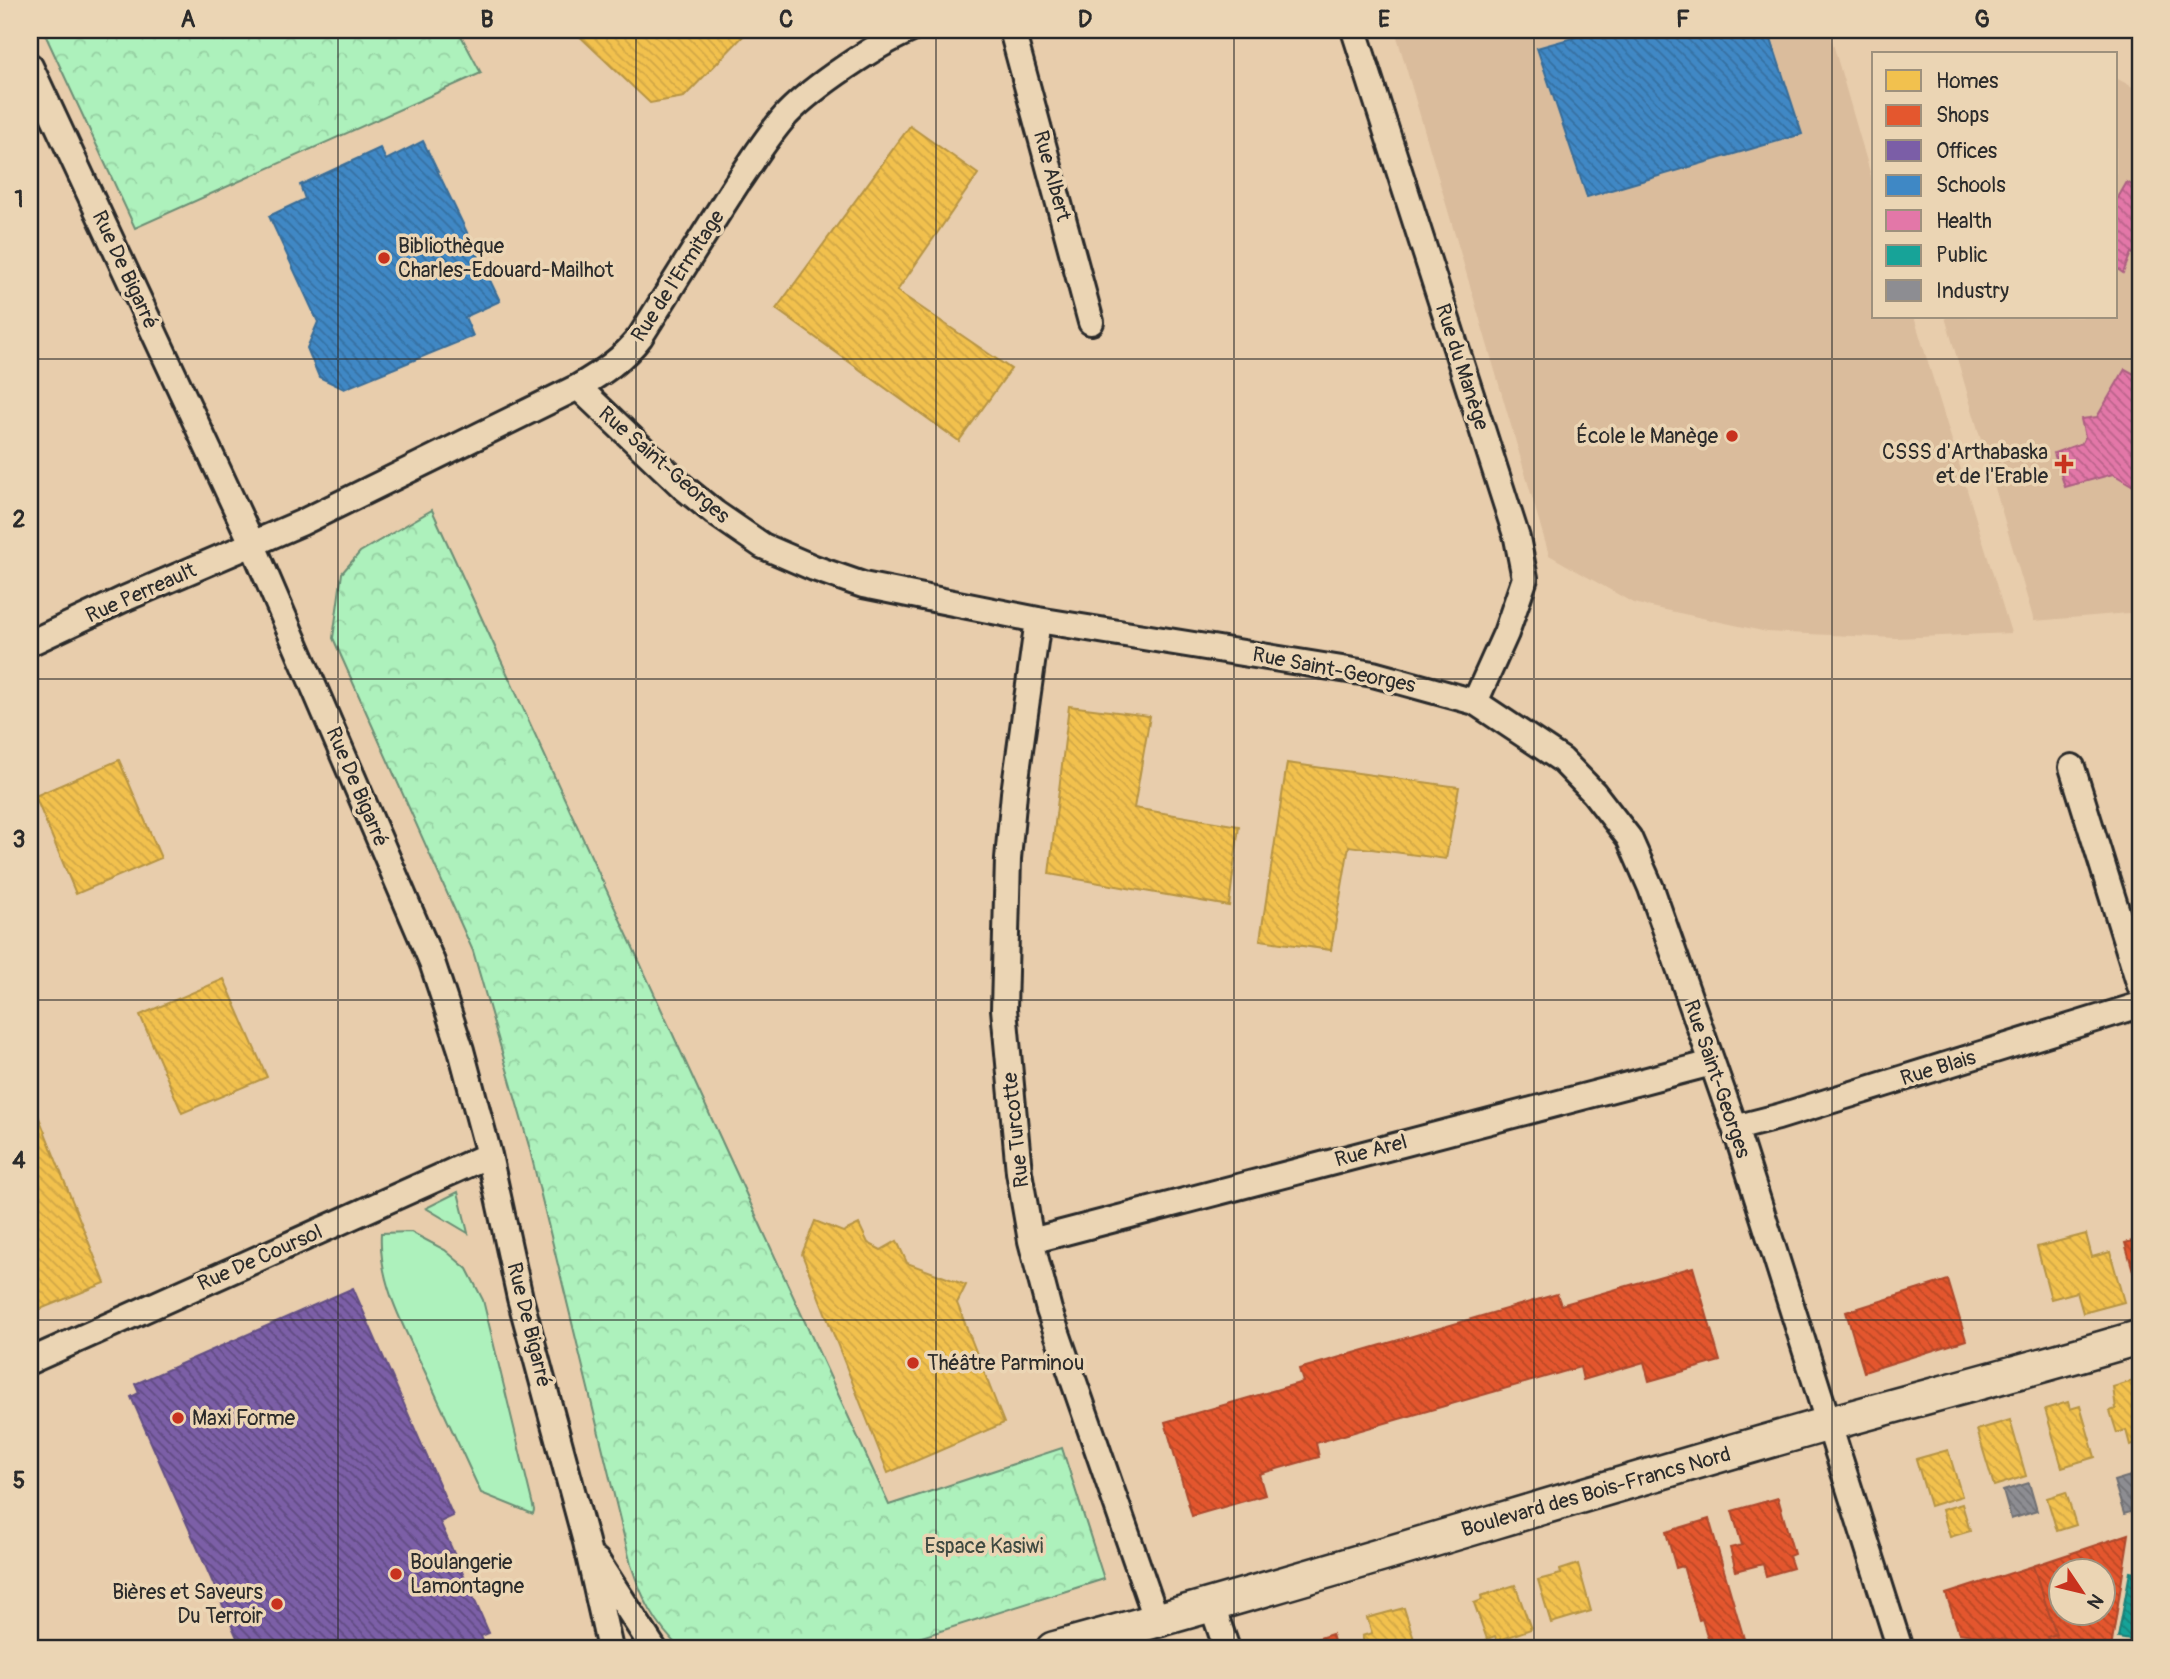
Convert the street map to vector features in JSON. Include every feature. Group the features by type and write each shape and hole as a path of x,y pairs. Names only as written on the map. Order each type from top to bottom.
{"street":[{"name":"Rue de l'Ermitage","path":"252,543 301,523 604,373 629,351 640,337 761,147 788,114 823,85 889,39 910,30"},
{"name":"Rue Albert","path":"1012,30 1091,322"},
{"name":"Rue du Manège","path":"1354,30 1517,538 1525,578 1506,634 1475,702"},
{"name":"Rue De Bigarré","path":"30,66 252,543 432,962 461,1049 489,1156 520,1298 586,1542 610,1649"},
{"name":"Rue Saint-Georges","path":"578,387 683,487 715,513 764,546 814,568 863,585 1038,620 1373,674 1475,702 1562,760 1594,793 1629,838 1651,888 1735,1128 1900,1649"},
{"name":"Rue Perreault","path":"30,643 252,543"},
{"name":"Rue Turcotte","path":"1038,620 1014,793 1008,859 1004,1009 1019,1172 1031,1241 1066,1363 1157,1621"},
{"path":"2072,767 2140,986"},
{"name":"Rue Blais","path":"1735,1128 2140,1005"},
{"name":"Rue Arel","path":"1031,1241 1712,1063"},
{"name":"Rue De Coursol","path":"30,1361 489,1156"},
{"name":"Boulevard des Bois-Francs Nord","path":"1053,1649 1212,1606 1830,1424 2140,1338"},
{"name":"Rue De Bigarré","path":"586,1542 621,1601 654,1649"},
{"path":"1212,1606 1227,1649"}],"shaded area":[{"name":"École le Manège","path":"1395,30 1829,30 1872,179 1872,318 1914,318 2011,633 1896,638 1767,632 1633,603 1549,555"},
{"name":"CSSS d'Arthabaska et de l'Erable","path":"2118,79 2140,91 2140,612 2034,621 1945,318 2118,318"}],"green space":[{"path":"43,30 458,30 481,73 135,228"},
{"name":"Espace Kasiwi","path":"432,510 889,1505 1062,1448 1104,1579 884,1649 681,1649 657,1621 631,1565 529,1146 473,951 333,638 342,573 360,552"},
{"path":"458,1192 468,1233 426,1208"},
{"path":"411,1232 445,1250 467,1269 483,1300 533,1514 481,1493 402,1324 384,1271 381,1233"}],"building: Homes":[{"path":"573,30 749,30 684,97 650,103"},
{"path":"910,126 978,174 897,291 1011,369 959,441 776,309"},
{"path":"1069,706 1150,716 1134,808 1239,826 1229,906 1049,874"},
{"path":"119,760 161,858 76,894 35,796"},
{"path":"1287,763 1459,787 1446,859 1349,846 1331,950 1260,940"},
{"path":"224,979 267,1077 182,1113 140,1015"},
{"path":"30,1095 105,1283 33,1312 30,1303"},
{"name":"Théâtre Parminou","path":"815,1221 843,1232 859,1224 868,1243 881,1250 897,1241 907,1263 966,1285 957,1303 1004,1423 888,1473 802,1254"},
{"path":"2086,1234 2092,1257 2110,1252 2124,1302 2083,1313 2077,1292 2051,1299 2037,1247"},
{"path":"2139,1379 2140,1442 2130,1445 2126,1430 2117,1433 2110,1411 2116,1409 2113,1387"},
{"path":"2068,1402 2070,1409 2080,1406 2095,1457 2062,1467 2045,1409"},
{"path":"2010,1420 2026,1476 1994,1486 1977,1430"},
{"path":"1948,1450 1962,1496 1930,1506 1916,1459"},
{"path":"2066,1492 2076,1525 2057,1531 2047,1498"},
{"path":"1962,1504 1970,1531 1950,1537 1942,1510"},
{"path":"1578,1564 1591,1611 1551,1623 1538,1580 1561,1574 1560,1570"},
{"path":"1515,1585 1531,1629 1497,1641 1495,1636 1487,1639 1474,1603 1482,1600 1481,1596"},
{"path":"1404,1608 1417,1649 1366,1649 1362,1636 1372,1633 1367,1618"}],"building: Shops":[{"path":"2140,1239 2140,1288 2138,1288 2125,1243"},
{"path":"1693,1267 1720,1361 1649,1381 1644,1362 1583,1380 1580,1367 1316,1443 1319,1457 1259,1474 1265,1495 1192,1516 1165,1422 1303,1382 1299,1369 1557,1294 1561,1305"},
{"path":"1948,1280 1966,1340 1864,1372 1846,1312"},
{"path":"1778,1498 1794,1554 1789,1556 1793,1568 1766,1576 1763,1564 1736,1571 1730,1548 1742,1545 1732,1511"},
{"path":"1709,1519 1747,1649 1694,1649 1710,1645 1702,1619 1699,1620 1683,1566 1676,1568 1666,1532"},
{"path":"2129,1534 2118,1604 2118,1556 2063,1556"},
{"path":"2048,1561 2048,1610 2033,1566"},
{"path":"2033,1566 2048,1610 2048,1626 2053,1626 2056,1634 2047,1637 2051,1648 2031,1645 2030,1649 2012,1646 2013,1641 1959,1633 1946,1594"},
{"path":"2053,1626 2115,1626 2111,1649 2078,1649 2052,1645 2047,1637 2056,1634"},
{"path":"1332,1634 1336,1649 1291,1647"}],"building: Offices":[{"path":"353,1288 453,1516 440,1522 489,1633 481,1636 486,1649 242,1649 131,1397 139,1393 135,1384"}],"building: Schools":[{"path":"1601,30 1768,30 1802,134 1587,197 1537,48"},
{"name":"Bibliothèque Charles-Edouard-Mailhot","path":"423,141 500,301 465,317 473,336 344,389 319,377 307,348 318,322 269,216 305,199 300,185 380,148 386,160"}],"building: Health":[{"path":"2127,182 2140,190 2140,258 2131,253 2123,273 2118,269 2118,198"},
{"path":"2125,369 2140,377 2140,490 2113,474 2065,487 2054,453 2082,443 2085,437 2081,419 2097,417"}],"building: Public":[{"path":"2130,1572 2140,1574 2140,1637 2132,1635 2131,1640 2118,1638"}],"building: Industry":[{"path":"2140,1473 2140,1509 2124,1514 2114,1481"},
{"path":"2029,1483 2037,1511 2011,1519 2003,1491"}],"place":[{"name":"Bibliothèque Charles-Edouard-Mailhot","path":"384,258"},
{"name":"École le Manège","path":"1732,436"},
{"name":"CSSS d'Arthabaska et de l'Erable","path":"2064,464"},
{"name":"Théâtre Parminou","path":"913,1363"},
{"name":"Maxi Forme","path":"178,1418"},
{"name":"Boulangerie Lamontagne","path":"396,1574"},
{"name":"Bières et Saveurs Du Terroir","path":"277,1604"}]}
